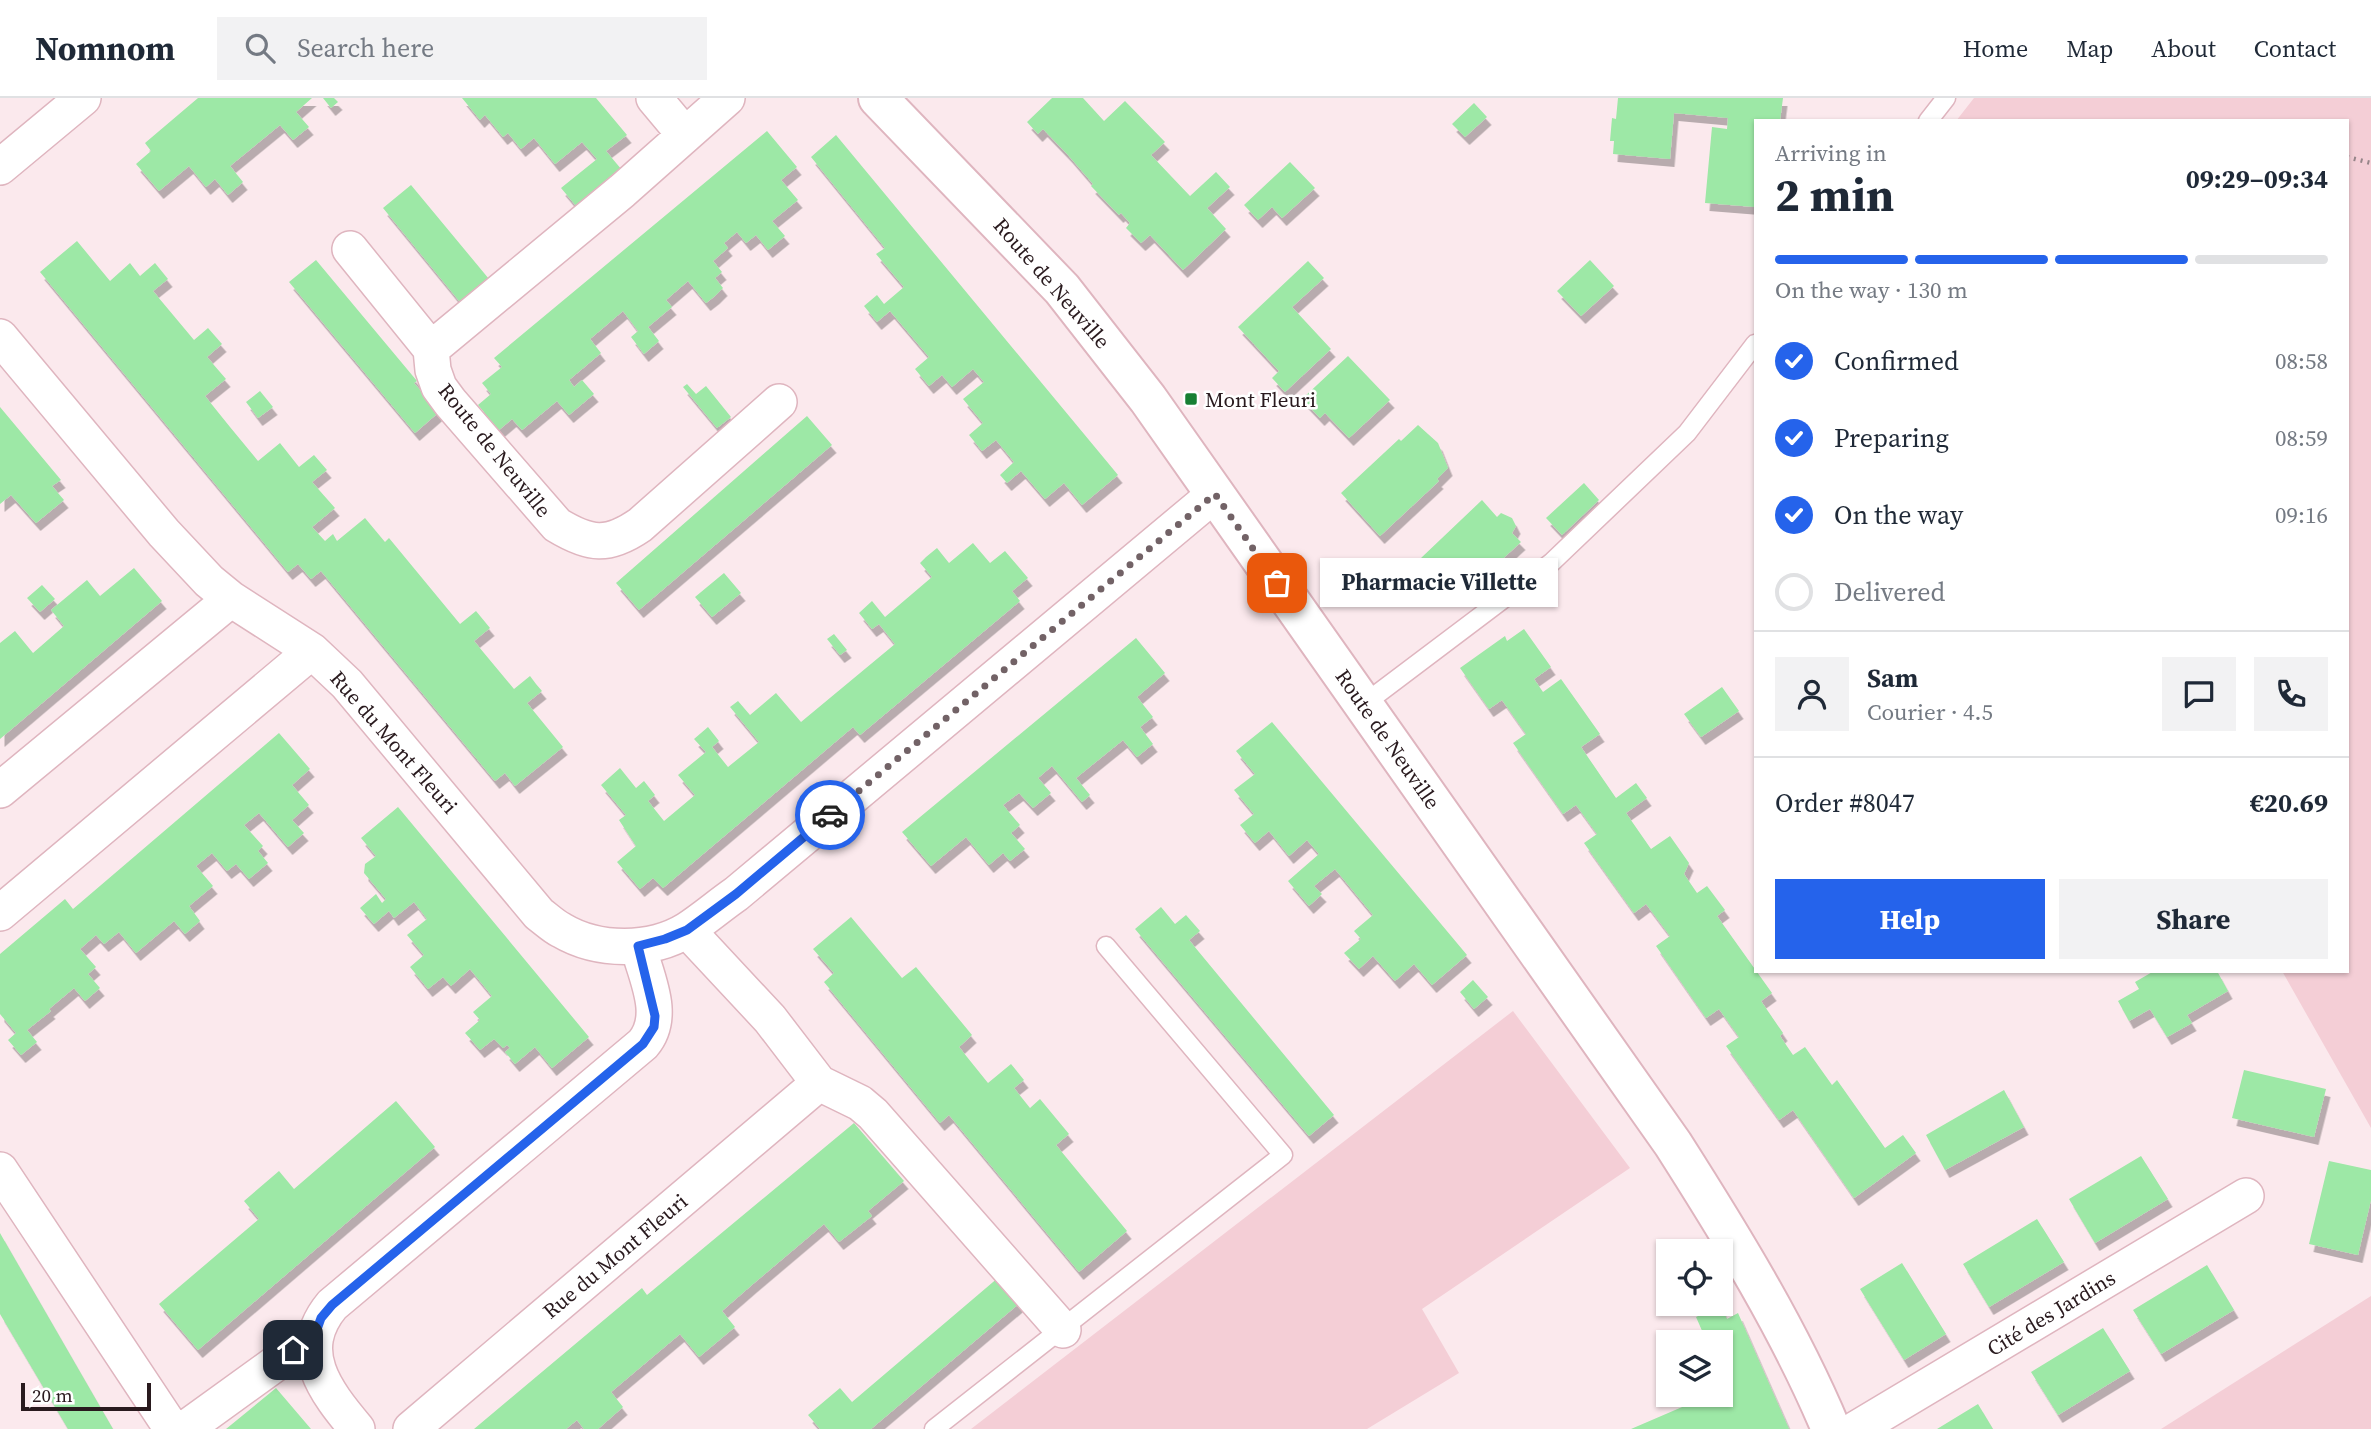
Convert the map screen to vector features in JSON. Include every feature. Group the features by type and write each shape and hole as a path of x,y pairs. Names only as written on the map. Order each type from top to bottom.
{"main road":[{"name":"Route de Neuville","path":"878,98 1062,289 1121,362 1673,1144 1715,1210 1789,1340 1831,1429"}],"street":[{"path":"0,167 83,98"},
{"path":"654,98 685,135"},
{"path":"431,349 622,191 727,98"},
{"name":"Route de Neuville","path":"350,249 431,349 433,370 439,387 450,402 557,526 573,535 591,541 607,542 622,537 640,525 779,402"},
{"name":"Rue du Mont Fleuri","path":"0,337 164,533 209,581 312,652 347,684 540,914 560,930 583,940 610,946 638,946 687,930 736,894 1215,494"},
{"path":"0,790 231,598"},
{"path":"0,913 312,652"},
{"path":"687,930 770,1019 819,1083 860,1102 873,1114 1062,1329"},
{"path":"357,1429 322,1382 315,1363 315,1335 321,1318 332,1305 651,1035 654,1027 654,1007 638,946"},
{"name":"Rue du Mont Fleuri","path":"411,1429 819,1083"},
{"path":"0,1170 172,1429"},
{"name":"Cité des Jardins","path":"1856,1429 2246,1196"},
{"path":"185,1429 315,1335"}],"lane":[{"path":"1930,119 1946,98"},
{"path":"1363,705 1550,563 1687,433 1754,345"},
{"path":"934,1429 1283,1155 1106,947"}],"path":[{"path":"2349,158 2371,163"}],"shaded area":[{"path":"1974,98 2371,98 2371,1128 2283,973 2349,973 2349,119 1958,119"},
{"path":"1513,1011 1630,1168 1422,1309 1459,1373 1367,1429 971,1429"},
{"path":"2371,1296 2371,1429 2161,1429"}],"building":[{"path":"198,98 312,98 296,112 309,127 293,140 280,125 230,166 243,182 228,195 215,179 206,187 189,166 159,191 136,164 151,151 145,143"},
{"path":"323,98 334,98 338,102 331,108"},
{"path":"462,98 596,98 627,135 606,151 627,176 582,213 561,188 597,159 582,142 555,164 534,138 521,149 508,133 503,137 485,115 480,120"},
{"path":"1052,98 1083,98 1104,121 1125,101 1165,142 1151,155 1190,196 1216,172 1230,187 1207,208 1226,229 1183,270 1150,235 1141,243 1126,228 1130,223 1091,186 1093,184 1068,155 1043,129 1038,134 1027,122"},
{"path":"1618,98 1783,98 1780,119 1754,119 1754,207 1705,203 1712,127 1727,129 1728,118 1674,113 1670,159 1613,154 1614,141 1610,141 1612,118 1616,119"},
{"path":"1474,103 1487,117 1465,137 1452,124"},
{"path":"767,131 797,167 781,180 798,200 772,221 785,236 768,250 756,235 746,243 737,232 724,243 728,248 713,261 722,272 715,278 723,288 715,296 706,303 688,281 666,300 672,307 648,327 659,341 644,354 631,337 638,331 623,311 590,339 601,353 569,380 574,387 582,380 594,394 569,415 557,401 522,430 512,419 499,430 478,405 491,394 482,383 502,367 494,358"},
{"path":"836,135 1118,475 1082,505 1064,483 1045,499 1021,471 1007,483 1000,475 1014,462 996,440 982,451 969,435 983,423 963,399 984,382 973,369 952,387 942,375 929,386 915,369 929,357 890,311 877,322 864,306 877,295 884,304 904,287 876,254 885,248 811,157"},
{"path":"1290,162 1315,188 1282,218 1272,207 1258,220 1244,205"},
{"path":"411,185 489,279 460,302 383,208"},
{"path":"77,241 110,281 130,263 140,276 155,263 168,279 153,291 194,340 208,328 222,344 207,357 226,379 205,396 258,461 280,443 299,467 314,455 327,470 312,482 335,508 312,527 325,541 333,534 337,541 365,518 385,542 389,538 460,624 476,611 490,628 474,641 514,689 530,676 542,691 527,703 563,747 515,786 505,773 495,781 321,571 311,579 298,564 288,572 40,272"},
{"path":"316,260 417,381 414,383 439,412 415,433 289,282"},
{"path":"1590,260 1614,286 1581,316 1557,291"},
{"path":"1308,261 1324,278 1292,307 1331,349 1285,392 1272,378 1279,371 1238,327"},
{"path":"1348,356 1390,400 1349,438 1325,413 1320,418 1302,399"},
{"path":"687,384 696,394 706,386 731,417 717,428 683,387"},
{"path":"260,391 273,407 258,418 246,402"},
{"path":"0,407 61,480 52,486 64,500 36,523 11,495 0,504"},
{"path":"807,416 832,445 639,610 616,583"},
{"path":"1418,425 1438,443 1448,468 1437,479 1439,481 1380,536 1341,493"},
{"path":"1584,483 1599,500 1562,535 1546,518"},
{"path":"1482,500 1497,517 1501,513 1512,518 1516,526 1512,533 1521,542 1459,599 1421,558"},
{"path":"973,543 990,563 1005,551 1028,578 1012,591 1020,601 860,735 853,727 663,888 653,878 640,889 617,862 636,846 619,820 626,815 601,785 620,768 636,788 644,781 655,795 648,801 664,821 695,795 678,775 706,752 694,739 708,727 719,741 712,747 728,767 759,742 730,707 738,701 750,715 776,693 801,722 895,644 879,624 872,629 859,613 872,601 885,617 932,577 920,563 926,557 937,548 949,563"},
{"path":"134,568 162,601 0,739 0,643 15,631 33,653 64,626 51,610 87,580 100,596"},
{"path":"724,573 741,593 712,617 695,597"},
{"path":"42,585 55,599 40,612 27,598"},
{"path":"1524,629 1551,667 1534,679 1543,692 1561,679 1600,734 1581,747 1616,798 1636,783 1647,798 1626,813 1651,849 1670,836 1689,863 1684,874 1697,893 1707,886 1725,910 1717,916 1754,968 1754,973 1758,973 1772,993 1761,1001 1783,1033 1780,1036 1793,1055 1805,1047 1832,1085 1837,1080 1885,1148 1903,1135 1916,1153 1854,1198 1793,1110 1779,1120 1726,1046 1739,1037 1719,1009 1706,1018 1656,946 1670,936 1646,904 1634,913 1584,843 1597,834 1576,805 1563,814 1513,743 1526,734 1502,700 1489,709 1460,668 1505,636 1507,641"},
{"path":"834,634 847,650 840,655 827,639"},
{"path":"1136,638 1165,673 1137,697 1153,717 1140,727 1153,744 1137,757 1123,740 1076,778 1090,795 1082,802 1052,766 1038,778 1051,793 1033,808 1019,793 1003,805 1020,825 1011,833 1025,849 1010,861 1003,853 989,865 966,837 931,866 902,832"},
{"path":"1722,687 1739,711 1701,737 1684,714"},
{"path":"1272,722 1467,955 1432,985 1414,964 1395,981 1373,956 1359,969 1344,953 1361,939 1354,931 1373,915 1335,869 1314,886 1322,894 1309,906 1288,881 1319,854 1307,840 1289,856 1269,831 1255,843 1240,825 1254,814 1234,790 1255,774 1236,751"},
{"path":"279,733 310,769 292,785 309,805 292,820 304,833 288,847 259,813 244,825 263,846 258,851 268,863 249,879 236,864 227,871 212,853 196,866 213,886 189,906 200,921 185,934 174,921 136,953 119,932 104,944 96,935 80,949 96,967 88,974 100,988 85,1001 74,988 49,1009 51,1011 27,1030 37,1042 21,1055 8,1040 16,1033 0,1014 0,954 65,899 73,909"},
{"path":"398,807 589,1037 552,1068 535,1047 515,1064 505,1052 510,1048 507,1045 503,1048 494,1039 480,1050 465,1033 480,1020 473,1012 492,996 470,969 451,986 443,977 428,989 410,967 424,955 407,935 427,919 414,902 394,918 389,911 374,924 360,908 376,894 382,903 386,899 364,873 365,864 376,856 361,838"},
{"path":"1161,907 1175,924 1186,915 1200,931 1189,940 1334,1115 1309,1136 1135,929"},
{"path":"851,917 902,978 916,967 972,1035 959,1047 988,1083 1011,1064 1024,1080 1014,1088 1030,1108 1040,1099 1069,1134 1056,1145 1127,1231 1079,1272 949,1115 940,1123 824,982 834,973 813,949"},
{"path":"2151,973 2218,973 2228,991 2187,1015 2192,1023 2167,1037 2150,1009 2129,1021 2118,1001 2139,989 2135,982"},
{"path":"1473,980 1488,997 1474,1009 1460,992"},
{"path":"2244,1070 2326,1089 2314,1137 2232,1118"},
{"path":"2004,1090 2024,1127 1945,1170 1926,1135"},
{"path":"396,1101 435,1147 198,1350 159,1304 259,1219 244,1201 279,1171 294,1189"},
{"path":"854,1123 904,1181 868,1211 872,1216 839,1242 824,1224 753,1284 722,1311 735,1327 699,1357 680,1334 611,1392 623,1407 598,1429 584,1429 577,1420 566,1429 474,1429 642,1288 647,1295"},
{"path":"2141,1156 2168,1199 2095,1243 2069,1199"},
{"path":"2329,1161 2371,1170 2371,1200 2358,1255 2309,1244"},
{"path":"2037,1219 2064,1262 1989,1307 1963,1264"},
{"path":"0,1233 113,1429 68,1429 0,1314"},
{"path":"1902,1263 1946,1334 1904,1360 1860,1289"},
{"path":"2207,1265 2234,1310 2161,1354 2133,1310"},
{"path":"1006,1271 1027,1297 871,1429 820,1429 808,1415 840,1388 852,1402"},
{"path":"1738,1313 1789,1429 1631,1429 1682,1407 1733,1407 1733,1330 1702,1330 1696,1317 1726,1316 1727,1319"},
{"path":"2103,1328 2130,1371 2058,1415 2031,1372"},
{"path":"276,1388 311,1429 226,1429"},
{"path":"1978,1404 1993,1429 1937,1429"}],"way so far":[{"path":"830,815 1215,494 1277,583"}],"place":[{"name":"Mont Fleuri","path":"1191,399"},
{"name":"Pharmacie Villette","path":"1277,583"}],"route":[{"path":"293,1350 315,1335 321,1318 332,1305 651,1035 654,1027 654,1007 638,946 687,930 736,894 830,815"}]}
